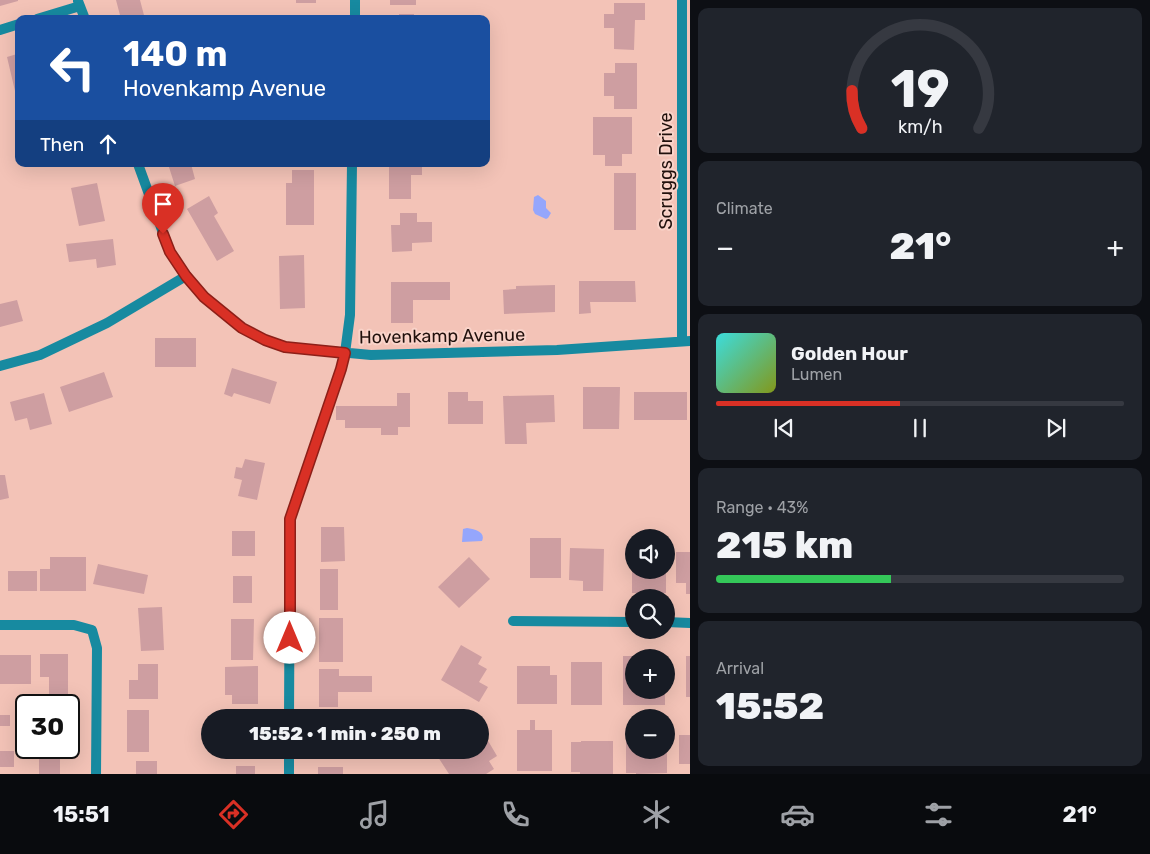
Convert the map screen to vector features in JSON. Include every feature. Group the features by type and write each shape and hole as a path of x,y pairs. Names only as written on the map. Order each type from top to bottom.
{"street":[{"path":"355,0 355,15"},
{"name":"Scruggs Drive","path":"682,0 686,112 686,341"},
{"path":"48,15 79,3 84,15"},
{"path":"0,30 15,25"},
{"name":"Hovenkamp Avenue","path":"139,167 170,252 186,276 204,297 242,328 265,340 285,347 371,355 547,350 686,341"},
{"path":"289,709 290,519 345,353 350,315 352,167"},
{"path":"0,366 40,355 107,323 186,276"},
{"path":"513,621 625,622"},
{"path":"675,622 690,623"},
{"path":"0,625 74,625 92,630 97,648 96,774"},
{"path":"289,759 289,774"}],"water":[{"path":"538,195 546,201 546,208 551,213 546,219 535,214 533,210 534,197"},
{"path":"467,528 481,533 482,541 462,542 463,529"}],"building":[{"path":"0,0 18,0 18,1 0,6"},
{"path":"116,0 140,0 144,15 120,15"},
{"path":"296,0 316,0 316,3 296,3"},
{"path":"390,0 416,0 416,5 390,5"},
{"path":"614,3 645,3 645,20 635,20 634,50 614,49 614,28 604,28 604,14 614,14"},
{"path":"15,55 15,91 7,57"},
{"path":"615,63 637,63 637,109 614,109 614,96 604,96 604,73 615,73"},
{"path":"593,117 632,117 632,154 622,154 622,166 605,166 605,155 593,155"},
{"path":"169,167 192,167 195,179 175,186"},
{"path":"389,167 422,167 422,175 411,175 411,199 389,199"},
{"path":"292,170 314,170 314,225 286,225 286,183 292,183"},
{"path":"614,173 636,173 636,230 614,230"},
{"path":"97,183 105,221 79,226 71,188"},
{"path":"209,196 218,213 214,216 234,251 217,261 187,209"},
{"path":"400,213 417,213 417,222 432,222 432,242 412,243 412,251 392,252 391,225 400,225"},
{"path":"113,239 116,265 97,268 96,259 69,262 66,244"},
{"path":"304,255 305,308 280,309 279,256"},
{"path":"579,281 635,281 636,302 590,302 591,313 579,314"},
{"path":"391,282 450,282 450,300 413,300 413,323 391,323"},
{"path":"555,285 555,312 504,314 503,290 516,289 516,286"},
{"path":"17,300 23,321 0,327 0,304"},
{"path":"155,338 196,338 196,367 155,367"},
{"path":"232,368 277,382 270,404 234,393 232,397 224,394"},
{"path":"104,372 113,397 69,412 60,387"},
{"path":"583,387 620,387 619,429 583,429"},
{"path":"448,392 468,392 468,401 483,401 483,424 448,424"},
{"path":"634,392 687,392 687,420 634,420"},
{"path":"44,393 52,424 30,430 27,418 15,421 10,402"},
{"path":"397,393 410,393 410,427 398,427 398,435 381,435 381,428 345,428 345,420 336,420 336,406 397,406"},
{"path":"554,395 555,422 526,423 527,444 505,444 503,396"},
{"path":"245,459 265,463 257,500 238,496 242,480 234,478 236,467 242,468"},
{"path":"0,475 5,475 9,498 0,500"},
{"path":"321,527 344,527 345,561 321,562"},
{"path":"232,531 255,531 255,556 232,556"},
{"path":"530,538 561,538 561,578 530,578"},
{"path":"570,548 604,549 603,591 583,591 583,581 569,580"},
{"path":"676,552 690,552 690,594 686,594 686,583 676,583"},
{"path":"50,557 86,557 86,591 40,591 40,569 50,569"},
{"path":"469,557 490,579 459,608 438,587"},
{"path":"98,564 148,575 144,594 93,584"},
{"path":"320,569 338,569 338,610 320,610"},
{"path":"8,571 37,571 37,591 8,591"},
{"path":"233,576 252,576 252,603 233,603"},
{"path":"632,579 666,579 666,589 632,589"},
{"path":"162,607 164,650 141,651 138,608"},
{"path":"319,618 343,618 343,662 319,662"},
{"path":"231,619 254,619 253,660 231,660"},
{"path":"461,645 482,657 478,664 487,669 479,682 488,687 479,702 441,680"},
{"path":"40,654 68,654 68,694 49,694 49,677 40,677"},
{"path":"0,655 31,655 31,684 0,684"},
{"path":"623,656 625,656 625,699 665,699 665,705 623,705"},
{"path":"686,656 690,656 690,697 686,697"},
{"path":"571,662 602,662 602,705 571,705"},
{"path":"138,664 158,664 158,699 129,699 129,680 138,680"},
{"path":"258,666 258,704 232,704 232,695 225,695 225,667"},
{"path":"517,666 550,666 550,675 557,675 557,704 517,704"},
{"path":"319,669 339,669 339,676 372,676 372,692 338,692 338,707 319,707"},
{"path":"127,710 149,710 149,752 127,752"},
{"path":"0,715 10,715 10,726 0,726"},
{"path":"530,720 535,720 535,730 552,730 552,771 517,771 517,730 530,730"},
{"path":"679,735 690,735 690,764 679,764"},
{"path":"613,741 613,774 580,774 580,772 571,772 571,742"},
{"path":"489,742 497,756 489,761 494,769 486,774 449,774 439,759 489,759"},
{"path":"0,751 14,751 14,767 0,767"},
{"path":"39,759 60,759 60,774 39,774"},
{"path":"626,759 667,759 667,773 626,773"},
{"path":"136,761 157,761 157,774 136,774"},
{"path":"236,766 255,766 255,774 236,774"},
{"path":"318,767 343,767 343,774 318,774"}],"route":[{"path":"163,234 170,252 186,276 204,297 242,328 265,340 285,347 345,353 290,519 290,638"}]}
